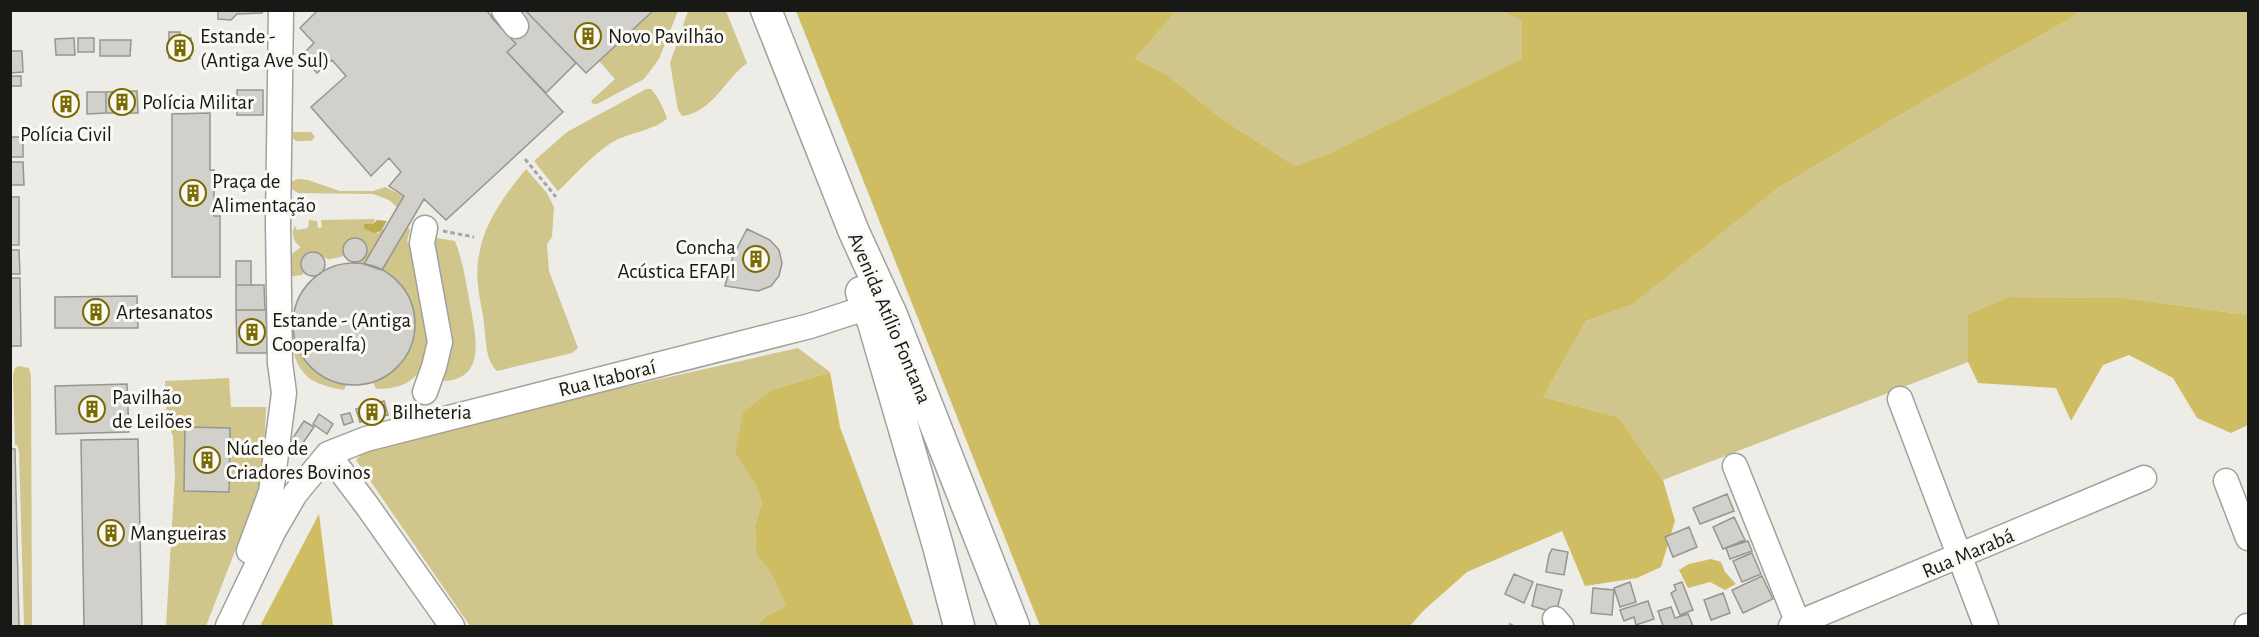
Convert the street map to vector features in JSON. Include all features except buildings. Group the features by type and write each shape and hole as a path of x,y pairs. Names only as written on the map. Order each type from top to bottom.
{"main road":[{"name":"Avenida Atílio Fontana","path":"749,10 1014,627"},
{"name":"Avenida Atílio Fontana","path":"766,10 854,232 876,305 873,322 959,627"}],"street":[{"path":"214,627 245,561 271,492 284,393 279,363 278,234 283,12"},
{"path":"425,228 422,243 440,342 435,367 425,392"},
{"name":"Rua Itaboraí","path":"328,454 366,439 810,326 876,305"},
{"path":"1900,399 1958,558 1986,627"},
{"path":"228,627 273,532 295,494 328,454 452,627"},
{"path":"1735,466 1796,626"},
{"name":"Rua Marabá","path":"1796,626 2145,478"},
{"path":"2226,481 2248,538"}],"path":[{"path":"525,159 556,196"},
{"path":"425,228 474,237"},
{"path":"1509,624 1513,627"}],"shaded area":[{"path":"1504,10 1522,21 1523,59 1332,152 1295,166 1221,118 1166,74 1135,59 1176,11"},
{"path":"654,11 678,11 659,59 644,79 593,104 591,101 615,79 599,61"},
{"path":"688,11 726,11 747,63 710,102 693,113 682,116 678,110 670,63"},
{"path":"796,11 1176,11 1135,59 1166,74 1221,118 1295,166 1332,152 1522,59 1522,21 1504,11 2079,11 2066,21 1924,101 1778,188 1632,305 1586,321 1543,397 1618,417 1663,480 1675,521 1661,567 1637,578 1585,586 1562,531 1467,572 1423,611 1410,626 1040,626"},
{"path":"2079,11 2248,11 2248,315 2125,298 2008,297 1968,314 1968,362 1663,480 1618,417 1543,397 1586,321 1632,305 1778,188 1924,101 2066,21"},
{"path":"646,89 654,92 667,118 656,126 611,143 558,191 534,161 567,132"},
{"path":"293,132 311,132 315,137 311,141 296,141 293,138"},
{"path":"526,169 547,193 554,207 552,237 547,244 549,271 578,348 572,353 497,371 490,361 487,349 478,286 479,253 489,223 506,195"},
{"path":"298,179 340,191 373,191 385,187 404,196 397,207 389,200 373,194 298,193 290,188 290,182"},
{"path":"375,219 373,224 364,224 364,229 378,233 386,227 364,264 358,262 364,257 366,246 361,240 354,238 344,245 344,256 328,259 315,252 307,253 301,262 304,272 302,275 288,277 289,256 301,247 294,238 295,226 297,230 308,228 309,220 317,221 318,228 322,227 321,220"},
{"path":"377,220 387,221 381,231 375,233 364,229 364,224 373,224"},
{"path":"408,227 410,230 407,241 420,262 426,284 429,363 400,386 376,389 373,382 392,372 405,357 414,331 414,317 410,304 394,280 382,270"},
{"path":"436,238 455,241 464,272 476,341 473,364 467,373 457,379 443,381 438,376 432,258"},
{"path":"2008,297 2125,298 2248,315 2248,425 2231,433 2197,418 2173,378 2129,355 2103,365 2071,421 2056,388 1978,383 1968,362 1968,314"},
{"path":"290,333 293,334 305,361 327,379 346,385 344,390 320,384 304,374 295,357"},
{"path":"798,348 830,372 772,390 735,453 755,484 762,502 755,526 756,554 770,571 786,606 766,616 757,626 470,626 356,460 372,444"},
{"path":"19,366 29,368 31,376 32,626 24,626 19,451 15,445 13,376 15,368"},
{"path":"830,372 840,427 914,626 757,626 766,616 786,606 770,571 756,554 755,526 762,502 755,484 735,453 743,413 772,390"},
{"path":"229,378 231,407 266,407 263,479 206,626 166,626 175,475 173,436 167,422 165,381"},
{"path":"319,514 333,626 260,626"},
{"path":"1711,559 1721,562 1725,572 1736,584 1725,590 1710,582 1688,588 1679,570 1689,564"}],"place":[{"name":"Novo Pavilhão","path":"588,36"},
{"name":"Estande - (Antiga Ave Sul)","path":"180,48"},
{"name":"Polícia Militar","path":"122,102"},
{"name":"Polícia Civil","path":"66,104"},
{"name":"Praça de Alimentação","path":"193,193"},
{"name":"Concha Acústica EFAPI","path":"756,259"},
{"name":"Artesanatos","path":"96,312"},
{"name":"Estande - (Antiga Cooperalfa)","path":"252,332"},
{"name":"Pavilhão de Leilões","path":"92,409"},
{"name":"Bilheteria","path":"372,412"},
{"name":"Núcleo de Criadores Bovinos","path":"207,460"},
{"name":"Mangueiras","path":"111,533"}]}
